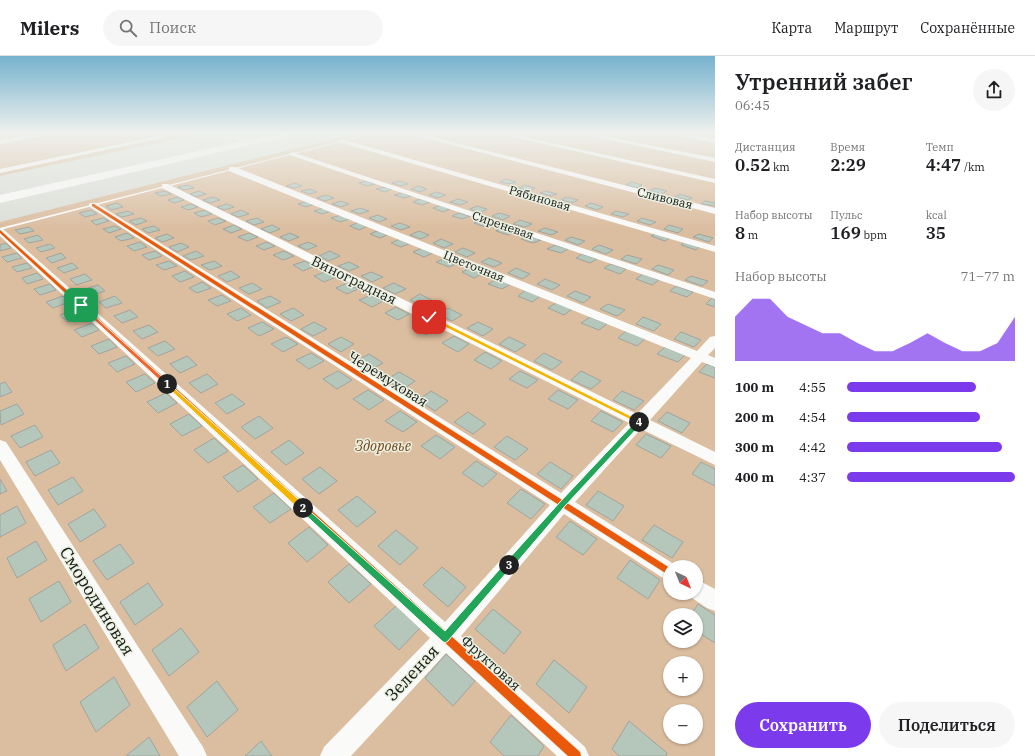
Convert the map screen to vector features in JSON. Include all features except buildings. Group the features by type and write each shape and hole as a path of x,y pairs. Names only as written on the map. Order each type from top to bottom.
{"highway":[{"path":"0,199 150,165"}],"street":[{"path":"0,170 26,165"},
{"name":"Сиреневая","path":"324,165 715,296"},
{"name":"Рябиновая","path":"423,165 715,249"},
{"name":"Сливовая","path":"534,165 715,211"},
{"path":"642,165 715,181"},
{"name":"Цветочная","path":"232,169 707,360"},
{"name":"Виноградная","path":"165,186 715,459"},
{"name":"Черемуховая","path":"93,205 663,568"},
{"name":"Фруктовая","path":"0,230 445,638 576,756"},
{"name":"Зеленая","path":"333,756 445,638 562,504 640,422 707,360 715,340"},
{"name":"Смородиновая","path":"0,446 194,756"},
{"path":"703,593 715,601"}],"lane":[{"path":"0,230 249,165"}],"green space":[{"path":"0,165 54,165 0,176"},
{"name":"Здоровье","path":"230,165 715,165 715,756 0,756 0,222"}],"cycle path":[{"path":"93,205 663,568"},
{"path":"0,231 576,756"}],"route":[{"path":"81,305 445,638 562,504 640,422 429,317"}]}
